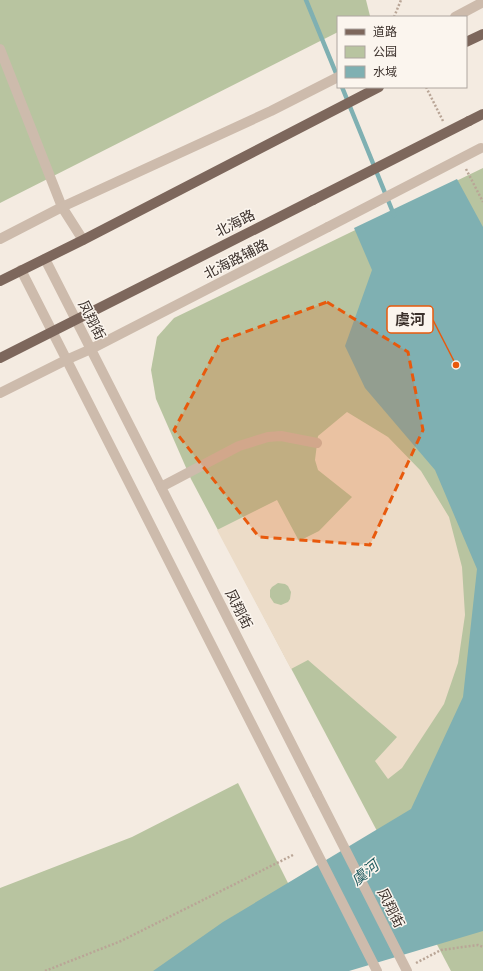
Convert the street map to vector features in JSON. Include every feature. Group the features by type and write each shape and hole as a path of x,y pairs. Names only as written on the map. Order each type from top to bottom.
{"main road":[{"path":"467,42 483,34"},
{"path":"0,281 83,240 377,88"},
{"name":"北海路","path":"0,358 483,114"}],"street":[{"path":"457,16 483,2"},
{"path":"0,49 62,207 83,240"},
{"path":"0,239 62,207 272,111 337,78"},
{"name":"北海路辅路","path":"0,394 66,360 91,349 482,148"},
{"name":"凤翔街","path":"45,259 318,794 410,968"},
{"path":"20,270 377,971"},
{"path":"161,487 239,446 268,437 281,436 317,443"}],"path":[{"path":"394,16 401,0"},
{"path":"426,88 446,128"},
{"path":"466,168 483,202"},
{"path":"45,971 121,941 293,855"},
{"path":"410,968 441,950 478,945 483,947"}],"highlighted area":[{"path":"327,302 408,352 423,430 370,545 259,537 174,430 221,341"}],"green space":[{"path":"0,0 366,0 370,16 337,16 337,33 0,203"},
{"path":"483,168 483,971 451,971 191,479 156,399 151,370 157,337 174,318"},
{"path":"238,783 332,971 0,971 0,888 132,837"}],"shaded area":[{"path":"347,412 388,437 421,471 449,517 462,567 465,615 458,663 444,704 402,768 388,779 375,761 397,737 308,660 291,669 217,530 277,500 299,541 319,531 352,497 318,470 315,460 318,436","holes":["278,583 285,584 291,592 290,599 288,602 281,605 274,603 270,597 270,590"]}],"water":[{"path":"457,179 483,227 483,931 349,971 153,971 223,922 411,809 463,697 477,569 435,470 365,388 345,346 372,270 354,228"}],"waterway":[{"name":"虞河","path":"306,0 337,76"},
{"name":"虞河","path":"342,88 394,215"}],"place":[{"name":"虞河","path":"456,365"}]}
